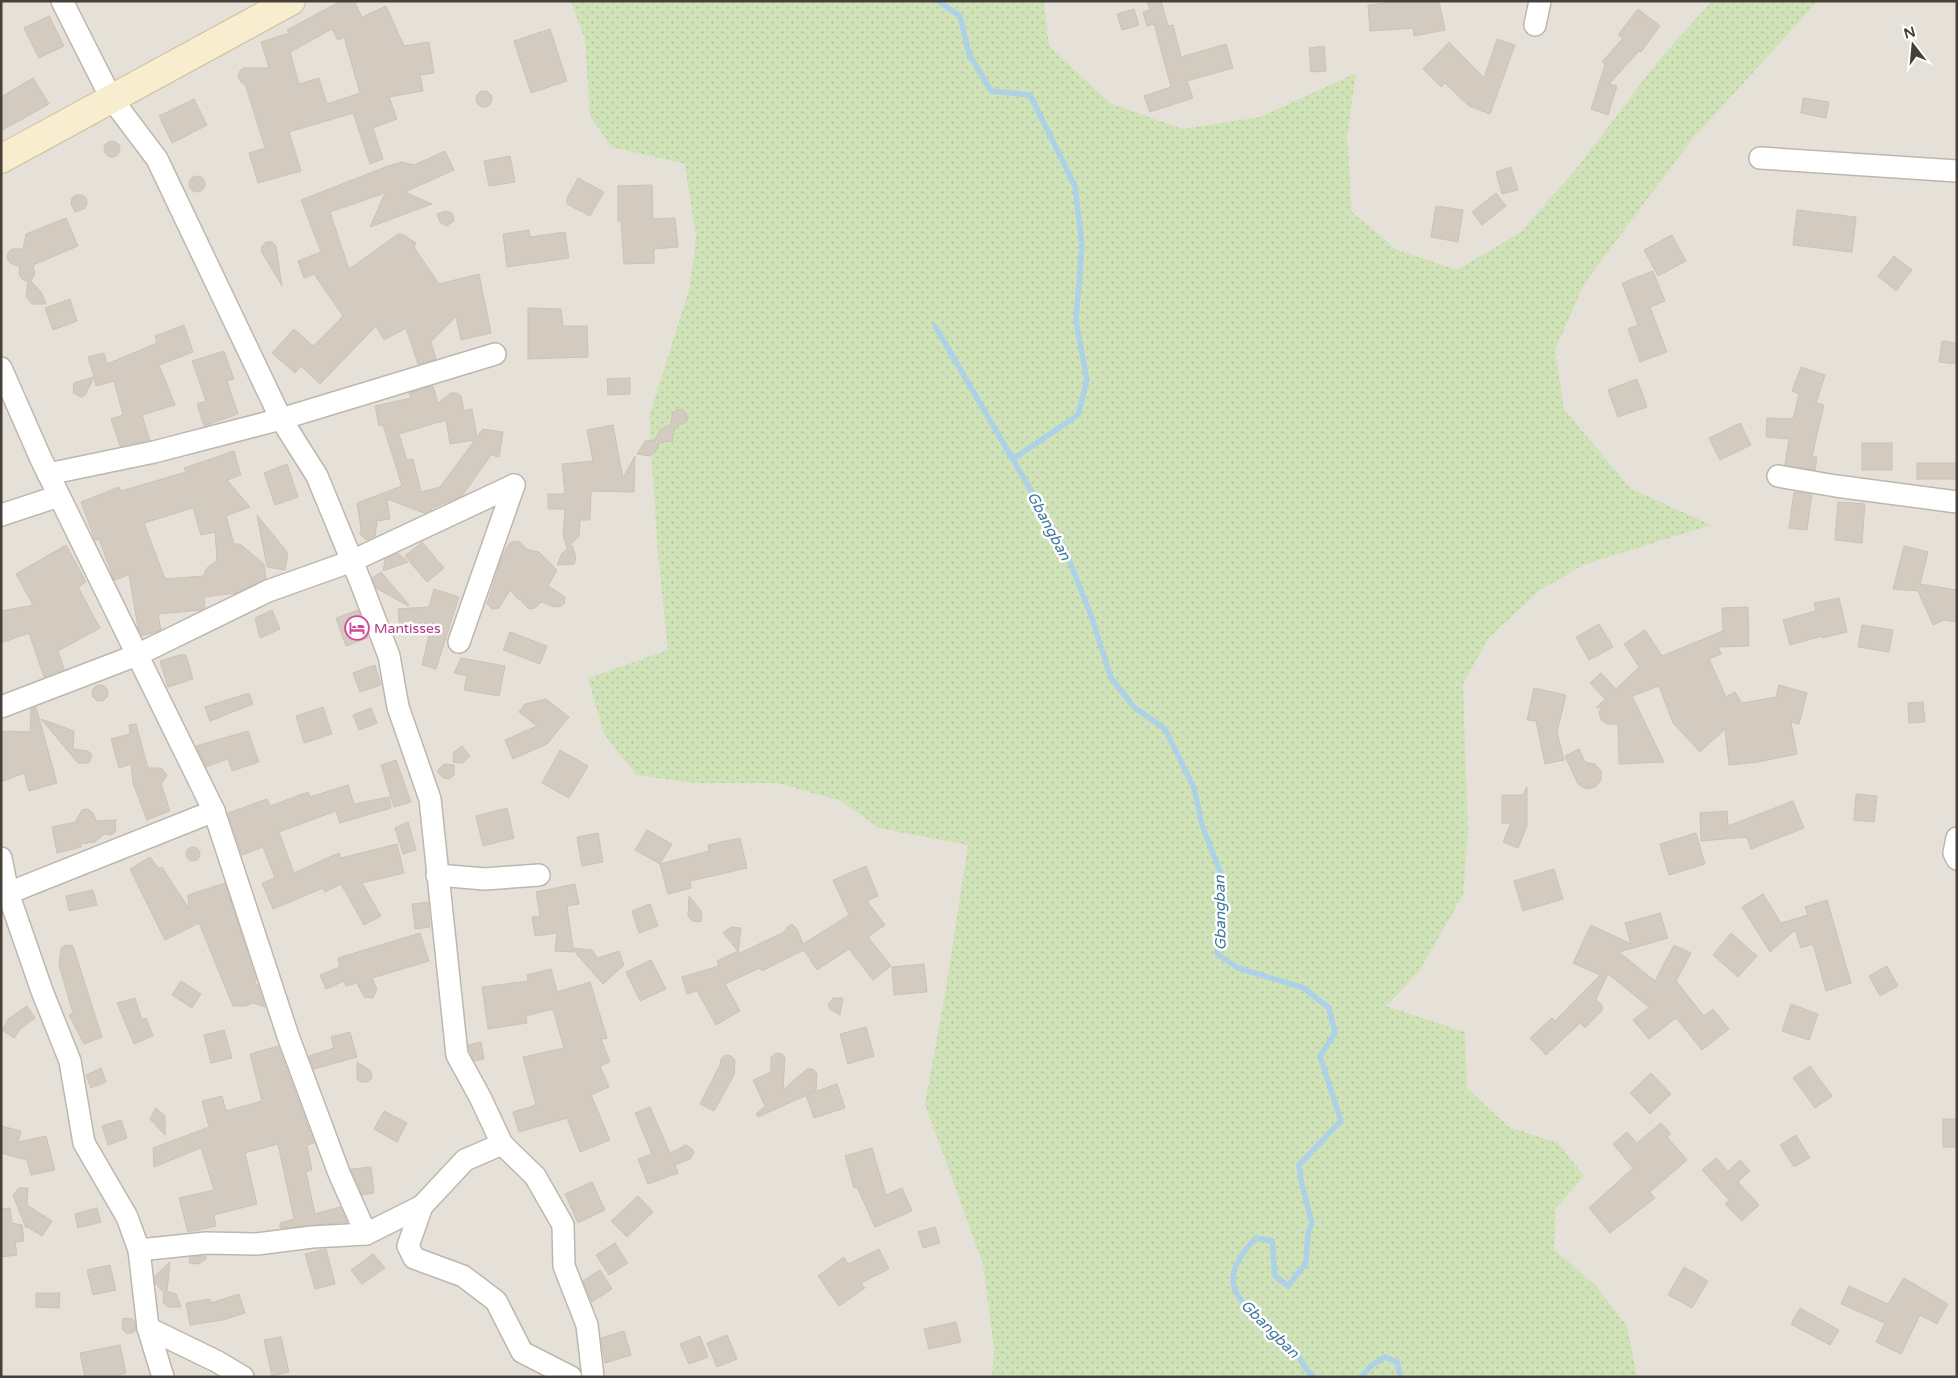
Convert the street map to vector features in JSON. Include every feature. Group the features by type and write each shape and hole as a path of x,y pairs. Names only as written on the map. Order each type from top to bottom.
{"street":[{"path":"62,1 111,98 157,159 281,419 317,476 389,656 398,707 430,799 456,1055 480,1097 502,1144 535,1176 563,1225 564,1266 587,1325 592,1377"},
{"path":"1,159 291,1"},
{"path":"1535,26 1540,1"},
{"path":"1760,158 1957,171"},
{"path":"48,474 154,452 281,419 495,354"},
{"path":"1,368 48,474 214,811 288,1036 339,1173 366,1234"},
{"path":"1778,476 1957,502"},
{"path":"1,707 137,655 268,591 352,561 514,485 461,631 459,642"},
{"path":"1,515 59,496"},
{"path":"5,894 214,811"},
{"path":"1957,838 1954,853 1957,859"},
{"path":"1,858 5,894 70,1061 84,1143 127,1217 140,1250 148,1328 163,1377"},
{"path":"437,875 485,879 539,875"},
{"path":"140,1250 206,1243 257,1244 312,1237 366,1234 422,1206 465,1160 502,1144"},
{"path":"422,1206 408,1246 414,1258 463,1276 496,1301 522,1352 572,1377"},
{"path":"148,1328 243,1377"}],"shaded area":[{"path":"1,1 1957,1 1957,1377 1,1377"}],"green space":[{"path":"571,1 1044,1 1049,46 1110,103 1182,129 1260,117 1356,73 1347,136 1352,212 1397,250 1457,270 1521,232 1577,168 1659,60 1712,1 1818,1 1689,143 1584,284 1555,350 1564,409 1630,488 1711,525 1583,565 1539,591 1488,639 1463,684 1468,831 1463,895 1418,973 1386,1006 1465,1032 1467,1088 1509,1127 1558,1143 1584,1176 1556,1208 1554,1249 1595,1285 1627,1326 1637,1377 992,1377 994,1349 983,1264 925,1104 946,989 968,845 879,828 841,801 778,783 693,783 636,775 604,734 588,678 668,650 658,555 649,417 690,287 696,238 685,164 612,147 590,117 585,40"}],"building":[{"path":"341,1 354,1 362,17 386,6 404,46 429,42 434,73 420,75 423,91 389,97 397,119 373,128 383,159 370,164 353,113 289,132 301,171 258,183 249,153 265,148 245,84 238,77 239,72 243,68 269,68 261,42 289,33 287,30","holes":["332,29 338,40 344,37 360,93 327,104 319,78 299,84 290,52"]},
{"path":"1147,1 1161,1 1168,26 1173,25 1181,57 1226,44 1233,68 1187,81 1193,98 1150,112 1144,96 1171,87 1154,24 1147,26 1143,12 1150,10"},
{"path":"1408,1 1439,1 1445,30 1414,36 1413,28 1370,31 1368,5"},
{"path":"1134,9 1139,25 1122,30 1117,14"},
{"path":"1638,9 1660,26 1641,52 1639,51 1609,84 1617,86 1608,115 1591,109 1605,65 1602,62 1623,38 1618,35"},
{"path":"49,16 64,46 39,58 24,28"},
{"path":"550,29 567,81 531,93 514,41"},
{"path":"1497,39 1515,45 1490,114 1469,106 1445,83 1441,87 1423,69 1449,42 1484,78"},
{"path":"1324,46 1326,71 1311,72 1309,48"},
{"path":"33,78 49,104 1,131 1,97"},
{"path":"484,91 490,93 492,99 490,105 484,107 478,105 476,99 478,93"},
{"path":"1803,98 1829,102 1826,118 1801,113"},
{"path":"194,99 207,125 172,143 159,116"},
{"path":"112,141 118,143 120,149 118,155 112,157 106,155 104,149 106,143"},
{"path":"445,151 454,170 405,192 432,204 370,227 385,193 330,212 349,269 398,234 402,234 416,243 414,247 439,284 479,274 491,333 461,340 456,317 431,342 436,359 418,364 406,328 384,340 376,326 320,384 301,366 295,373 272,353 294,329 313,346 343,316 314,274 304,278 298,261 321,252 301,200 388,166 402,162 414,165"},
{"path":"510,156 515,182 489,186 484,161"},
{"path":"1511,167 1518,190 1502,194 1496,172"},
{"path":"197,176 203,178 205,184 203,190 197,192 191,190 189,184 191,178"},
{"path":"578,178 604,192 590,216 567,204 567,198"},
{"path":"652,185 653,219 675,218 678,247 654,249 654,263 624,264 621,221 618,221 618,186"},
{"path":"1496,193 1506,206 1482,225 1472,212"},
{"path":"76,195 82,195 86,198 87,204 84,209 75,212 71,204 72,198"},
{"path":"1436,206 1463,210 1458,242 1431,237"},
{"path":"1797,210 1856,217 1852,252 1793,245"},
{"path":"445,211 452,213 454,221 446,226 440,222 437,214"},
{"path":"66,218 78,246 33,265 35,274 31,281 41,292 46,304 32,304 26,297 28,282 22,279 19,274 20,267 10,263 7,258 8,253 12,249 23,249 26,234"},
{"path":"529,230 530,237 565,232 569,258 507,267 503,234"},
{"path":"1672,235 1686,261 1658,276 1644,250"},
{"path":"266,242 272,242 276,246 282,286 261,251 262,246"},
{"path":"1894,256 1912,270 1896,291 1878,276"},
{"path":"1653,271 1665,301 1650,307 1667,352 1640,362 1628,329 1638,325 1622,283"},
{"path":"70,299 77,321 53,330 45,308"},
{"path":"528,308 561,309 563,326 587,326 588,357 528,359"},
{"path":"184,325 193,352 159,365 175,405 142,415 150,440 120,446 111,419 123,415 114,381 96,386 88,357 104,353 107,364 157,343 155,336"},
{"path":"1942,341 1957,343 1957,364 1939,362"},
{"path":"224,351 234,379 227,381 238,414 204,426 197,404 206,401 192,361"},
{"path":"1801,367 1825,375 1816,403 1824,405 1812,456 1817,457 1815,470 1785,465 1789,439 1766,437 1767,418 1793,419 1799,394 1792,391"},
{"path":"94,377 85,395 81,397 73,393 74,383"},
{"path":"630,378 630,394 608,395 607,379"},
{"path":"1637,379 1647,407 1618,417 1608,390"},
{"path":"433,386 438,403 451,393 457,393 461,396 464,411 472,409 477,437 483,429 503,432 499,457 491,455 462,496 424,513 387,499 390,519 377,521 375,536 366,540 360,534 361,528 357,503 402,486 383,425 379,426 375,406 411,398 409,393","holes":["446,420 450,444 475,440 440,487 421,492 413,459 407,460 399,434"]},
{"path":"682,409 686,413 687,421 675,427 672,441 660,442 655,452 650,456 637,454 645,441 655,440 660,430 671,424 672,415 676,410"},
{"path":"1740,423 1751,445 1720,460 1709,438"},
{"path":"613,425 623,478 635,456 634,492 591,491 590,520 580,520 579,536 567,548 563,535 565,509 548,509 548,494 565,494 562,464 593,461 587,430"},
{"path":"1862,443 1892,443 1892,470 1862,470"},
{"path":"234,451 241,475 227,480 250,507 226,516 234,544 240,544 264,564 266,579 236,593 204,597 205,608 201,610 158,614 161,630 142,636 138,628 129,575 114,580 99,539 95,540 81,502 119,487 121,491 186,472 184,468","holes":["193,508 201,535 215,532 217,560 207,568 203,576 165,579 144,523"]},
{"path":"1917,463 1957,463 1957,479 1917,479"},
{"path":"287,464 298,497 275,505 264,473"},
{"path":"1794,492 1812,494 1807,530 1789,528"},
{"path":"1838,502 1865,504 1862,543 1835,540"},
{"path":"257,515 288,553 285,570 267,567"},
{"path":"514,541 520,542 526,549 539,552 557,570 548,586 565,597 564,604 555,607 541,602 535,608 529,609 521,601 522,599 519,600 510,590 499,608 492,609 487,604 502,557 509,544"},
{"path":"422,542 444,568 427,582 405,556"},
{"path":"66,545 86,582 78,587 100,628 58,651 64,669 44,677 29,633 1,643 1,611 33,605 16,574"},
{"path":"572,545 576,557 574,564 557,565 562,553"},
{"path":"1904,546 1928,552 1920,584 1957,590 1957,622 1944,620 1933,625 1918,591 1893,589"},
{"path":"398,553 408,562 383,571 385,559"},
{"path":"381,572 408,606 376,588 372,578"},
{"path":"434,589 459,597 436,669 422,665 430,631 400,633 398,609 429,607"},
{"path":"1839,598 1847,632 1822,638 1822,636 1790,645 1783,620 1816,611 1814,603"},
{"path":"1748,607 1749,646 1718,647 1721,654 1709,659 1726,697 1735,692 1742,703 1776,697 1779,685 1807,693 1799,724 1791,722 1797,754 1758,762 1729,765 1725,729 1700,752 1673,723 1659,686 1632,696 1664,762 1619,764 1618,724 1607,724 1601,720 1599,712 1602,706 1596,708 1605,699 1590,683 1601,673 1616,689 1639,667 1624,644 1645,630 1662,656 1723,631 1722,608"},
{"path":"272,610 280,629 260,638 255,618"},
{"path":"358,610 368,638 346,646 336,618"},
{"path":"1599,624 1613,647 1589,660 1576,637"},
{"path":"1862,625 1893,630 1889,652 1858,647"},
{"path":"510,632 547,646 540,664 503,650"},
{"path":"186,655 193,679 168,687 160,661"},
{"path":"461,658 505,666 499,696 464,690 467,676 454,673"},
{"path":"375,665 381,685 360,692 353,673"},
{"path":"100,685 106,687 108,693 106,699 100,701 94,699 92,693 94,687"},
{"path":"1534,688 1566,695 1557,732 1564,760 1545,764 1536,721 1527,720"},
{"path":"249,693 253,704 210,721 205,707"},
{"path":"546,699 569,717 547,744 513,759 505,740 537,726 519,712 525,704"},
{"path":"1923,702 1925,722 1909,723 1908,703"},
{"path":"36,707 57,783 29,791 24,773 1,782 1,731 30,732 31,709"},
{"path":"323,707 332,734 304,743 296,716"},
{"path":"371,708 377,723 359,730 353,715"},
{"path":"41,719 74,731 73,749 88,751 92,755 89,763 78,763"},
{"path":"136,724 148,768 161,768 167,775 161,784 170,811 147,820 133,783 131,764 119,768 111,739 130,734 129,725"},
{"path":"248,731 259,762 232,771 228,759 206,767 196,746"},
{"path":"462,746 470,756 463,763 453,762 454,752"},
{"path":"1579,749 1585,762 1595,764 1601,771 1601,780 1595,787 1586,789 1578,784 1565,756"},
{"path":"560,750 588,766 569,798 542,783"},
{"path":"396,760 411,802 394,807 381,765"},
{"path":"444,764 454,765 454,775 449,779 443,778 437,771"},
{"path":"348,785 354,804 389,797 391,808 340,823 336,811 279,832 294,873 339,853 341,858 397,844 404,873 362,883 381,916 364,925 341,884 325,892 323,888 273,909 262,883 275,878 263,847 242,855 228,813 267,799 270,806 308,792 310,797"},
{"path":"1527,787 1527,826 1518,848 1503,842 1511,823 1502,823 1502,795 1523,795"},
{"path":"1856,794 1877,796 1874,822 1854,820"},
{"path":"1793,801 1804,828 1751,849 1747,837 1701,841 1700,813 1727,811 1728,826"},
{"path":"507,808 514,838 483,846 476,816"},
{"path":"88,809 93,813 96,821 117,820 115,822 116,831 111,835 104,834 95,842 80,844 81,847 57,853 52,827 75,822 82,810"},
{"path":"408,822 416,850 403,854 395,828"},
{"path":"647,830 672,844 660,864 635,850"},
{"path":"598,833 603,862 582,866 577,837"},
{"path":"1696,833 1705,864 1669,875 1660,844"},
{"path":"740,838 747,868 690,881 691,888 668,894 660,864 709,851 708,845"},
{"path":"190,847 196,847 200,854 196,861 190,861 186,857 186,851"},
{"path":"150,857 159,869 162,867 189,909 188,895 225,883 256,980 254,981 258,986 265,1007 253,1003 245,1006 233,1006 199,923 165,940 130,869"},
{"path":"866,866 878,896 867,901 885,925 868,937 891,966 873,980 849,949 817,970 804,950 762,971 760,968 725,984 740,1011 716,1025 697,991 687,994 682,977 719,966 717,961 738,951 723,933 731,927 741,928 738,954 784,932 792,924 797,929 803,944 849,915 833,880"},
{"path":"1554,869 1563,899 1523,911 1514,881"},
{"path":"575,884 579,904 567,906 573,948 592,950 598,958 619,951 624,965 603,984 573,950 573,952 555,951 557,933 535,936 532,917 540,916 536,892"},
{"path":"93,890 97,905 69,911 66,896"},
{"path":"1763,894 1781,923 1808,915 1805,907 1827,900 1851,983 1826,991 1813,944 1801,948 1795,930 1770,952 1742,907"},
{"path":"689,896 702,912 701,922 692,921 688,916"},
{"path":"428,902 430,927 415,929 412,904"},
{"path":"650,904 658,926 639,933 632,911"},
{"path":"1660,913 1668,938 1619,952 1655,981 1674,945 1691,953 1676,981 1704,1016 1713,1009 1729,1029 1702,1050 1676,1018 1649,1039 1633,1020 1649,1007 1608,974 1596,999 1602,1005 1602,1011 1585,1028 1580,1023 1546,1055 1530,1038 1552,1018 1555,1021 1600,975 1573,963 1591,925 1631,944 1625,923"},
{"path":"420,933 429,961 372,978 377,989 373,998 364,997 357,983 346,986 344,981 326,989 320,975 340,967 338,958"},
{"path":"1731,933 1757,956 1738,977 1713,955"},
{"path":"65,945 73,946 102,1037 84,1044 69,1015 73,1013 59,965 61,949"},
{"path":"651,960 666,989 640,1001 626,972"},
{"path":"924,964 927,992 894,995 892,967"},
{"path":"1887,966 1898,986 1880,996 1869,976"},
{"path":"551,969 557,992 590,982 607,1038 601,1039 610,1062 600,1066 609,1087 591,1095 610,1140 580,1152 567,1118 519,1132 513,1112 536,1105 523,1057 564,1048 553,1009 526,1016 527,1023 488,1029 482,987 528,981 527,975"},
{"path":"181,981 201,994 192,1008 172,995"},
{"path":"135,998 142,1020 146,1018 153,1036 134,1044 117,1003"},
{"path":"833,998 843,998 840,1015 830,1009 828,1005"},
{"path":"1791,1004 1818,1014 1809,1040 1782,1031"},
{"path":"27,1006 35,1018 20,1029 14,1038 2,1030 9,1018"},
{"path":"866,1027 874,1056 848,1064 840,1034"},
{"path":"224,1030 232,1058 211,1063 204,1035"},
{"path":"350,1032 357,1057 314,1069 309,1056 334,1048 331,1037"},
{"path":"481,1042 484,1059 474,1061 468,1045"},
{"path":"278,1046 314,1143 307,1145 312,1170 306,1172 315,1214 340,1207 347,1222 280,1228 280,1223 294,1219 278,1144 245,1153 257,1204 214,1215 216,1226 188,1232 179,1198 214,1190 201,1148 154,1167 153,1148 209,1127 202,1101 222,1096 226,1111 262,1101 250,1054"},
{"path":"776,1053 782,1054 785,1058 783,1090 807,1069 813,1069 817,1074 816,1091 758,1117 756,1114 765,1106 753,1080 771,1072 771,1057"},
{"path":"725,1055 731,1056 735,1060 734,1075 714,1111 700,1104 720,1065 721,1059"},
{"path":"357,1062 371,1071 372,1078 368,1082 362,1082 357,1079"},
{"path":"1810,1066 1832,1096 1815,1108 1793,1078"},
{"path":"101,1068 106,1082 91,1088 86,1075"},
{"path":"1651,1073 1671,1094 1650,1114 1630,1093"},
{"path":"837,1084 845,1108 814,1118 806,1095"},
{"path":"650,1107 670,1153 686,1145 694,1153 690,1159 675,1165 678,1173 648,1184 638,1159 652,1154 635,1113"},
{"path":"156,1108 165,1116 165,1135 150,1119"},
{"path":"384,1111 407,1123 397,1142 374,1129"},
{"path":"1943,1119 1957,1119 1957,1147 1943,1147"},
{"path":"121,1120 127,1138 108,1145 102,1126"},
{"path":"1661,1123 1671,1134 1667,1137 1687,1160 1650,1192 1655,1198 1610,1233 1589,1208 1633,1168 1613,1144 1627,1132 1637,1143"},
{"path":"1,1126 21,1131 18,1142 46,1136 55,1170 31,1175 27,1160 1,1153"},
{"path":"1796,1135 1810,1158 1794,1167 1780,1145"},
{"path":"872,1148 886,1195 902,1188 912,1211 875,1227 857,1187 854,1188 845,1156"},
{"path":"1716,1158 1728,1171 1740,1160 1750,1171 1738,1182 1759,1205 1742,1221 1725,1204 1729,1200 1702,1170"},
{"path":"371,1167 374,1193 362,1195 351,1169"},
{"path":"592,1182 605,1210 578,1223 565,1194"},
{"path":"19,1188 28,1188 27,1205 52,1221 42,1236 26,1226 26,1228 13,1195"},
{"path":"638,1196 653,1212 627,1237 611,1221"},
{"path":"10,1208 12,1223 22,1225 24,1241 15,1242 17,1255 1,1257 1,1209"},
{"path":"97,1208 101,1222 78,1228 75,1214"},
{"path":"935,1227 940,1243 923,1248 918,1232"},
{"path":"615,1243 628,1263 609,1275 596,1255"},
{"path":"326,1249 335,1284 315,1289 305,1254"},
{"path":"879,1249 889,1269 861,1283 865,1288 839,1306 818,1276 844,1257 848,1264"},
{"path":"373,1254 385,1268 362,1284 351,1270"},
{"path":"205,1256 207,1258 199,1264 189,1263 190,1257"},
{"path":"170,1262 167,1291 176,1294 181,1307 168,1307 163,1302 164,1293 155,1283 155,1276"},
{"path":"110,1265 116,1290 93,1295 87,1270"},
{"path":"1684,1267 1708,1281 1692,1308 1668,1295"},
{"path":"600,1270 612,1289 592,1302 583,1281"},
{"path":"1904,1278 1948,1304 1937,1324 1920,1315 1901,1354 1876,1342 1885,1323 1841,1304 1849,1286 1888,1304"},
{"path":"36,1293 60,1293 59,1308 36,1307"},
{"path":"239,1294 245,1313 223,1320 190,1325 186,1303 210,1299 211,1303"},
{"path":"1800,1308 1839,1330 1830,1345 1791,1324"},
{"path":"123,1318 133,1319 136,1330 132,1333 126,1333 122,1329"},
{"path":"956,1322 961,1342 929,1349 924,1329"},
{"path":"624,1331 631,1355 605,1363 601,1338"},
{"path":"727,1335 737,1359 717,1367 707,1343"},
{"path":"700,1336 708,1357 689,1364 680,1344"},
{"path":"281,1337 289,1372 272,1376 264,1340"},
{"path":"120,1345 126,1373 110,1377 85,1377 80,1353"}],"waterway":[{"path":"938,1 960,16 969,54 991,91 1030,95 1075,186 1082,245 1076,321 1087,380 1078,415 1013,459"},
{"name":"Gbangban","path":"935,326 1064,547 1092,618 1111,678 1134,707 1165,729 1194,788 1202,825 1221,874 1217,954 1238,968 1304,988 1329,1008 1335,1033 1320,1056 1341,1121 1299,1165 1312,1223 1308,1233 1306,1263 1288,1286 1275,1276 1272,1241 1256,1238 1242,1255 1234,1270 1233,1283 1237,1294 1245,1305 1290,1346 1314,1377"},
{"name":"Gbangban","path":"1361,1377 1372,1365 1385,1357 1397,1362 1400,1377"}],"place":[{"name":"Mantisses","path":"357,628"}]}
